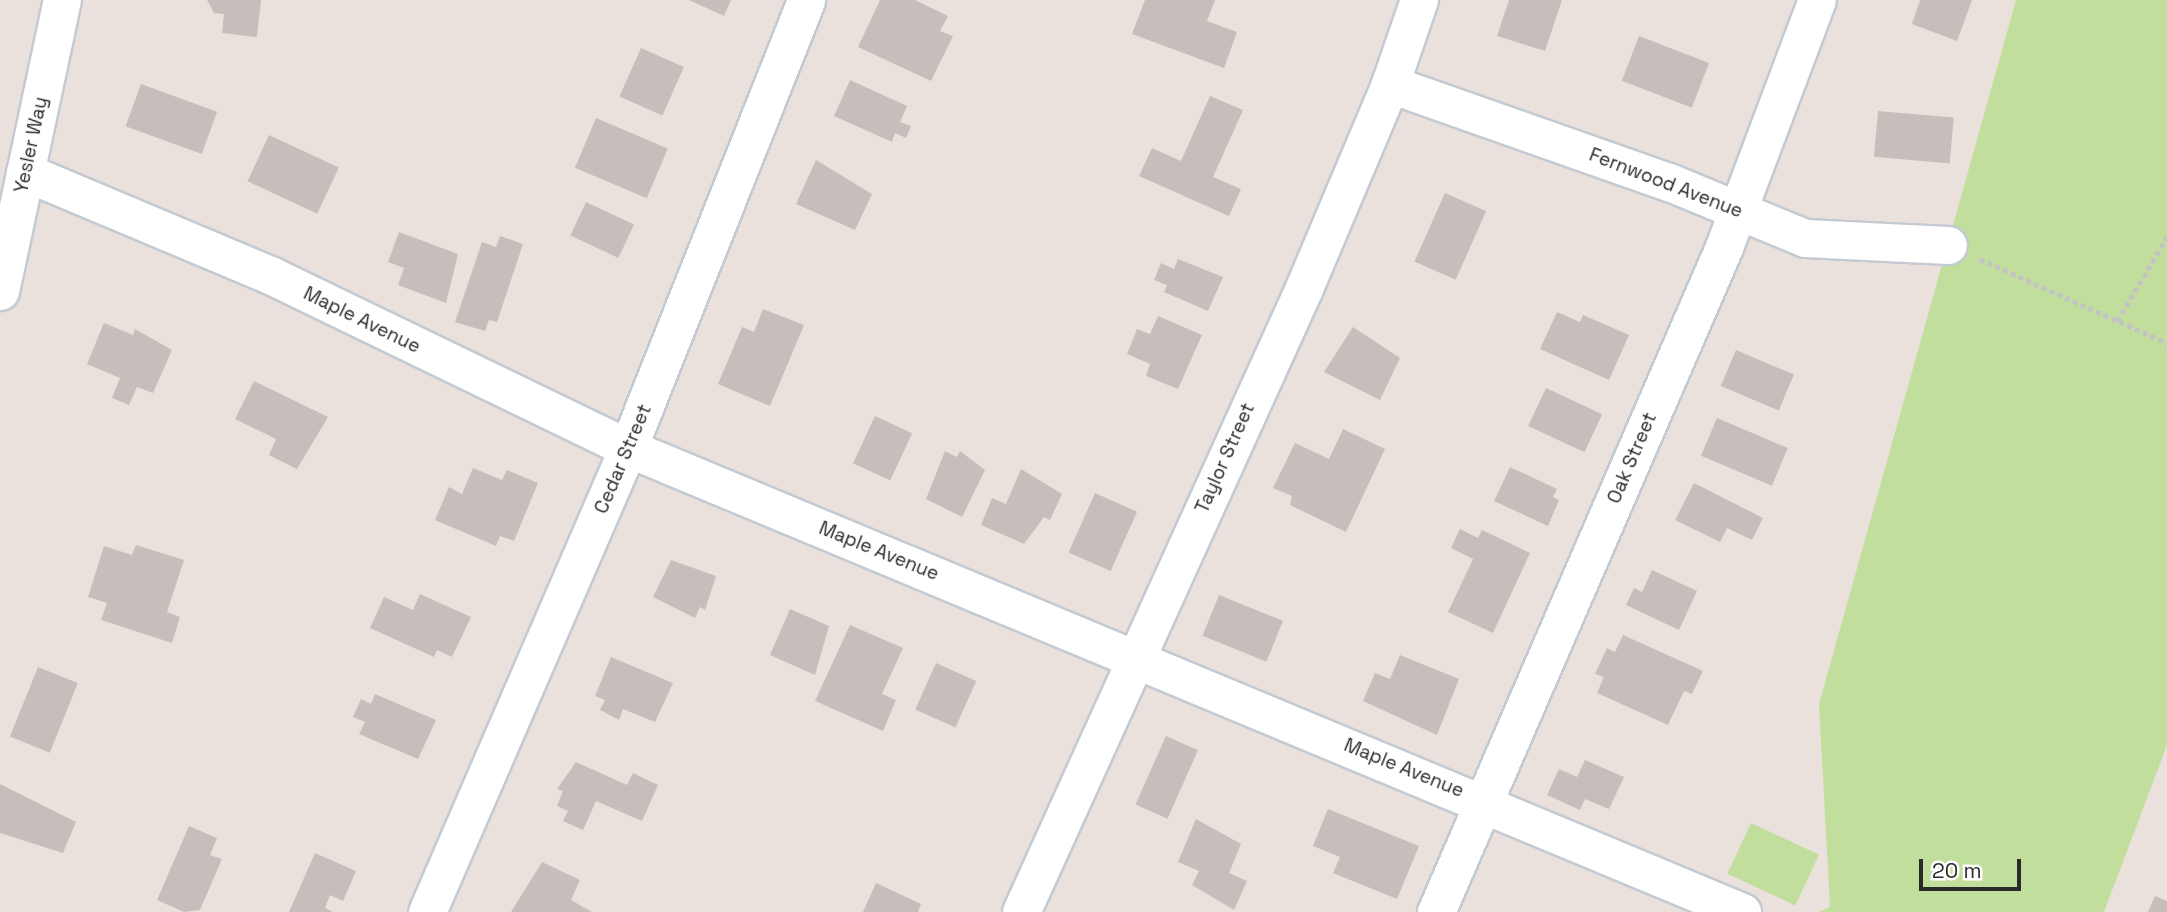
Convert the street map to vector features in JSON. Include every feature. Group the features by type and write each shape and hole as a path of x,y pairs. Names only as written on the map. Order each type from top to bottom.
{"street":[{"name":"Yesler Way","path":"0,291 62,0"},
{"name":"Cedar Street","path":"427,912 628,448 806,0"},
{"name":"Taylor Street","path":"1021,912 1391,84 1419,0"},
{"name":"Oak Street","path":"1436,912 1738,210 1817,0"},
{"name":"Fernwood Avenue","path":"1391,84 1833,243 1948,244"},
{"name":"Maple Avenue","path":"26,172 270,275 628,448 1484,801 1742,912"}],"path":[{"path":"2117,321 2167,237"},
{"path":"1948,244 2167,344"}],"green space":[{"path":"2016,0 2167,0 2167,745 2104,912 1819,912 1830,907 1819,704"},
{"path":"1751,823 1819,855 1795,905 1727,874"}],"building":[{"path":"207,0 261,0 257,37 222,33 224,14 214,13"},
{"path":"689,0 731,0 724,16"},
{"path":"880,0 915,0 948,16 940,31 953,36 931,81 858,47"},
{"path":"1145,0 1215,0 1207,21 1237,32 1224,68 1132,34"},
{"path":"1509,0 1562,0 1545,51 1497,36"},
{"path":"1920,0 1972,0 1957,41 1912,24"},
{"path":"1639,36 1709,63 1692,108 1622,81"},
{"path":"641,48 684,67 662,116 619,96"},
{"path":"850,80 907,106 900,122 911,126 906,138 895,133 892,142 834,116"},
{"path":"141,84 217,112 202,154 126,126"},
{"path":"1210,96 1243,110 1213,177 1241,189 1229,216 1139,176 1152,148 1181,161"},
{"path":"1878,111 1954,118 1950,163 1874,157"},
{"path":"596,118 668,148 647,198 575,168"},
{"path":"269,135 339,168 317,214 247,181"},
{"path":"816,160 872,194 855,230 796,204"},
{"path":"1445,193 1486,211 1456,280 1414,262"},
{"path":"586,202 634,224 618,258 570,236"},
{"path":"399,232 458,254 446,303 398,285 404,268 388,262"},
{"path":"500,236 523,244 497,322 489,320 485,331 455,322 482,242 496,247"},
{"path":"1178,259 1223,277 1208,311 1164,292 1167,285 1154,280 1161,263 1174,269"},
{"path":"763,309 804,325 770,406 718,384 742,327 754,332"},
{"path":"1557,312 1580,322 1583,315 1629,335 1609,380 1540,349"},
{"path":"1158,316 1202,335 1178,389 1146,376 1150,364 1127,354 1137,329 1150,334"},
{"path":"104,323 133,335 135,329 172,350 153,393 137,387 129,405 112,398 120,378 87,364"},
{"path":"1353,327 1400,358 1380,400 1324,372"},
{"path":"1736,350 1794,375 1779,411 1721,386"},
{"path":"254,381 328,417 297,469 269,455 276,439 235,419"},
{"path":"1546,388 1602,414 1584,452 1528,426"},
{"path":"875,416 912,433 890,480 853,463"},
{"path":"1717,418 1788,448 1772,486 1701,456"},
{"path":"1343,429 1385,449 1346,532 1290,505 1292,496 1273,488 1295,443 1329,459"},
{"path":"945,451 957,457 960,451 985,470 962,517 926,499"},
{"path":"1510,467 1557,489 1553,497 1559,500 1548,526 1494,501"},
{"path":"473,468 502,480 507,470 538,483 514,541 500,536 496,546 435,520 449,487 462,494"},
{"path":"1021,469 1062,494 1050,520 1044,517 1024,544 981,525 992,498 1006,504"},
{"path":"1694,483 1763,518 1752,540 1727,528 1720,542 1675,520"},
{"path":"1095,493 1137,512 1111,571 1069,552"},
{"path":"1460,529 1478,538 1482,530 1530,553 1493,633 1448,612 1473,559 1451,548"},
{"path":"136,545 184,560 167,612 180,617 172,643 101,620 107,603 88,597 104,546 132,555"},
{"path":"671,560 716,576 705,610 700,607 695,618 653,597"},
{"path":"1652,570 1697,591 1679,630 1626,605 1634,588 1642,592"},
{"path":"420,594 471,617 452,657 437,650 434,657 370,628 384,597 413,610"},
{"path":"1219,595 1283,621 1266,662 1203,636"},
{"path":"790,609 829,626 815,675 770,655"},
{"path":"850,625 903,648 882,694 896,700 883,731 815,701"},
{"path":"1623,635 1703,671 1692,694 1684,691 1668,725 1597,693 1604,677 1595,674 1607,648 1615,652"},
{"path":"1400,655 1459,679 1437,735 1363,701 1375,673 1390,679"},
{"path":"611,657 673,683 655,722 623,709 619,720 600,710 605,700 595,696"},
{"path":"936,663 976,681 955,727 915,710"},
{"path":"38,667 78,683 50,753 10,737"},
{"path":"375,694 436,720 418,759 359,734 365,722 353,717 361,699 371,704"},
{"path":"1166,736 1198,750 1167,819 1135,805"},
{"path":"1585,760 1624,777 1609,809 1585,799 1580,810 1547,795 1559,769 1577,777"},
{"path":"576,762 627,785 633,773 658,785 642,821 596,801 583,830 563,821 568,811 557,806 563,791 557,789"},
{"path":"0,784 76,822 63,853 0,833"},
{"path":"1328,809 1419,846 1397,899 1333,873 1340,857 1313,846"},
{"path":"1196,819 1241,844 1229,873 1247,881 1234,910 1192,885 1199,871 1178,862"},
{"path":"189,826 217,838 210,855 222,859 200,910 184,912 157,900"},
{"path":"315,853 356,871 343,901 330,895 325,908 333,912 289,912"},
{"path":"542,862 580,880 571,900 592,912 511,912"},
{"path":"876,883 921,904 918,912 863,912"},
{"path":"2155,896 2167,901 2167,912 2148,912"}]}
